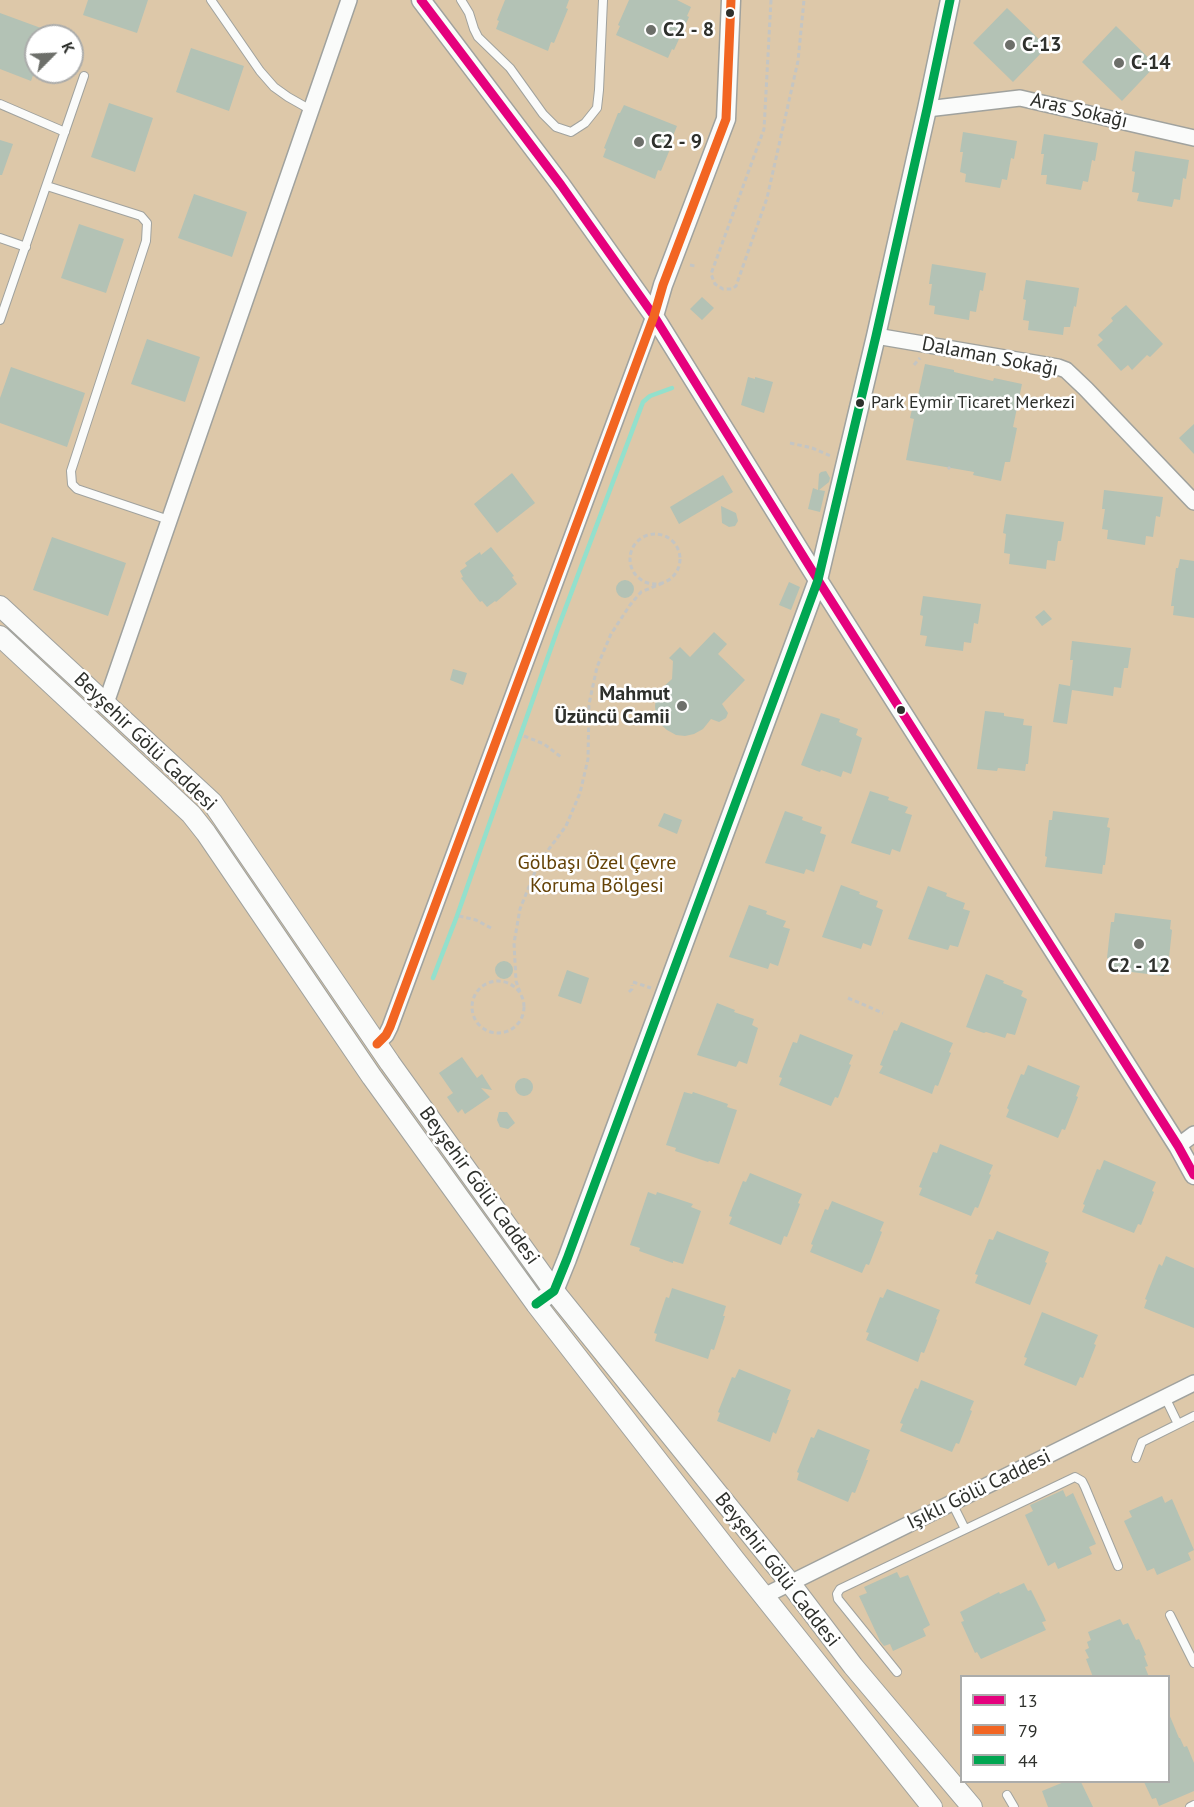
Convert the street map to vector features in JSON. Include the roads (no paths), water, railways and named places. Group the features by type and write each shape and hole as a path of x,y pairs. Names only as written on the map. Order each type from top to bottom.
{"main road":[{"name":"Beyşehir Gölü Caddesi","path":"0,606 212,802 390,1063 554,1290 790,1583 853,1666 972,1807"},
{"path":"0,636 191,814 372,1077 536,1304 932,1807"},
{"path":"348,1041 372,1036"},
{"path":"372,1077 390,1063"}],"street":[{"path":"106,703 349,0"},
{"path":"421,0 561,185 654,316 818,580 1178,1146 1194,1175"},
{"path":"372,1036 388,1032 393,1020 726,119 731,0"},
{"path":"536,1304 554,1290 567,1259 818,580 876,336 950,0"},
{"name":"Aras Sokağı","path":"927,109 1020,98 1194,138"},
{"name":"Dalaman Sokağı","path":"876,336 1066,370 1194,501"},
{"path":"1178,1146 1194,1134"},
{"name":"Işıklı Gölü Caddesi","path":"764,1596 1194,1383"}],"lane":[{"path":"211,0 260,71 274,87 288,98 311,110"},
{"path":"461,0 470,13 478,37 510,68 543,114 556,127 571,132 585,123 597,108 603,0"},
{"path":"0,320 81,84"},
{"path":"0,104 65,132"},
{"path":"47,186 141,216 147,223 146,241 71,471 72,484 77,489 169,520"},
{"path":"0,238 26,248"},
{"path":"1165,1397 1178,1424"},
{"path":"1136,1458 1142,1442 1194,1416"},
{"path":"897,1672 838,1599 837,1594 840,1589 1075,1477 1082,1481 1119,1566"},
{"path":"952,1503 965,1529"},
{"path":"1170,1615 1194,1663"},
{"path":"1007,1795 1014,1807"},
{"path":"1190,1807 1194,1804"}],"waterway":[{"path":"433,978 558,628 643,402 650,396 672,388"}],"place":[{"name":"C2 - 8","path":"651,30"},
{"name":"C-13","path":"1010,45"},
{"name":"C-14","path":"1119,63"},
{"name":"C2 - 9","path":"639,142"},
{"name":"Park Eymir Ticaret Merkezi","path":"860,403"},
{"name":"Mahmut Üzüncü Camii","path":"682,706"},
{"name":"C2 - 12","path":"1139,944"}],"park label":[{"name":"Gölbaşı Özel Çevre Koruma Bölgesi","path":"597,874"}]}
